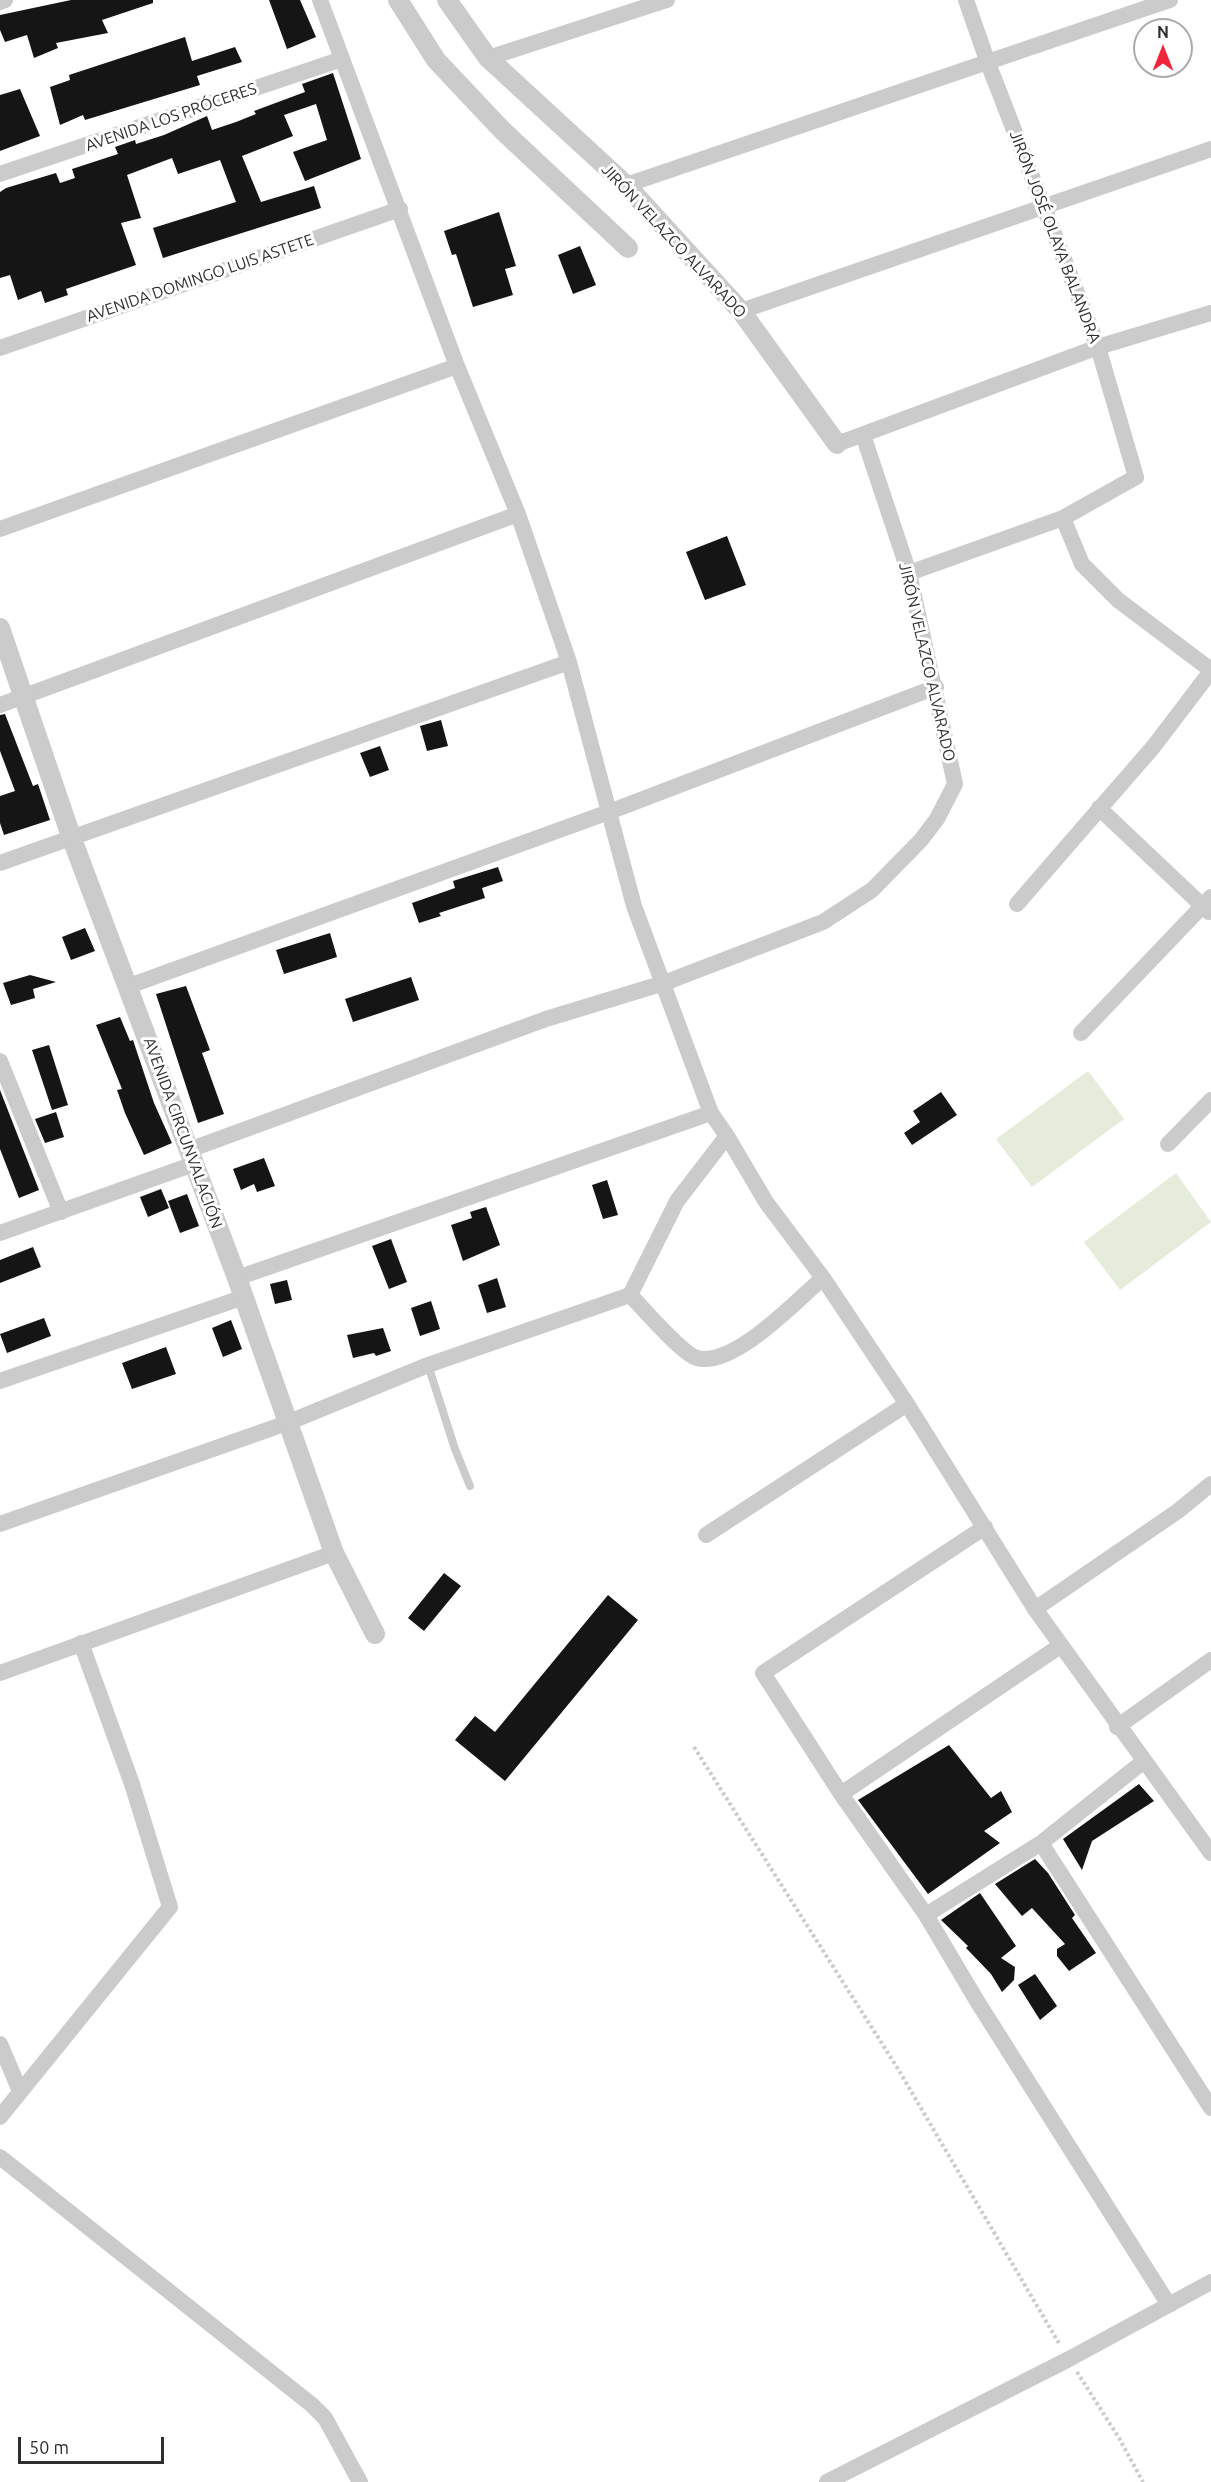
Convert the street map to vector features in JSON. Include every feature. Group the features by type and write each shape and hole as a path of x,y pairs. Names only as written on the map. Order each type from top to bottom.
{"street":[{"path":"0,2 5,0"},
{"path":"320,0 457,366 518,514 569,662 634,906 711,1113 766,1202 823,1278 907,1404 1035,1609 1117,1727 1205,1833 1211,1853"},
{"path":"398,0 436,60 502,130 628,248"},
{"name":"JIRÓN VELAZCO ALVARADO","path":"447,0 488,58 626,185 741,311 837,444"},
{"path":"488,58 667,0"},
{"name":"JIRÓN JOSÉ OLAYA BALANDRA","path":"966,0 988,63 1098,347 1136,477 1063,518"},
{"path":"626,185 1170,0"},
{"name":"AVENIDA LOS PRÓCERES","path":"0,174 342,59"},
{"path":"741,311 1211,149"},
{"name":"AVENIDA DOMINGO LUIS ASTETE","path":"0,348 400,209"},
{"path":"837,444 1098,347 1211,313"},
{"path":"0,529 457,366"},
{"name":"JIRÓN VELAZCO ALVARADO","path":"0,1233 61,1212 192,1157 546,1019 664,983 823,922 872,890 921,840 937,819 955,784 936,687 909,573 863,435"},
{"path":"0,705 518,514"},
{"path":"909,573 1063,518 1082,564 1118,600 1211,670 1154,746 1017,904"},
{"name":"AVENIDA CIRCUNVALACIÓN","path":"0,628 72,839 244,1297 334,1553 375,1634"},
{"path":"0,863 569,662"},
{"path":"129,986 609,812 936,687"},
{"path":"1081,1032 1208,906 1099,808"},
{"path":"0,1061 61,1212"},
{"path":"1168,1144 1211,1100"},
{"path":"237,1278 711,1113"},
{"path":"0,1524 287,1423 428,1365 630,1295 677,1201 727,1136"},
{"path":"630,1295 685,1351 698,1358 716,1358 739,1349 823,1278"},
{"path":"0,1381 244,1297"},
{"path":"706,1535 907,1404"},
{"path":"1035,1609 1178,1512 1211,1484"},
{"path":"985,1527 763,1673 841,1794 926,1915 977,2001 1169,2305"},
{"path":"0,1673 334,1553"},
{"path":"0,2117 170,1907 132,1784 81,1643"},
{"path":"841,1794 1060,1646"},
{"path":"1117,1727 1211,1660"},
{"path":"926,1915 1041,1843 1144,1761"},
{"path":"1041,1843 1211,2108"},
{"path":"0,2044 20,2091"},
{"path":"0,2157 312,2405 325,2418 360,2482"},
{"path":"826,2482 1069,2360 1211,2282"}],"lane":[{"path":"428,1365 455,1449 470,1486"}],"path":[{"path":"694,1747 898,2069 1069,2360 1119,2438 1143,2482"}],"green space":[{"path":"1088,1071 1124,1119 1032,1187 996,1139"},
{"path":"1176,1173 1211,1222 1120,1290 1084,1242"}],"building":[{"path":"71,0 153,0 153,3 102,20 108,33 56,43 58,48 34,58 27,35 5,42 0,30 0,15"},
{"path":"269,0 300,0 316,37 287,49"},
{"path":"185,37 192,61 235,47 242,62 197,76 200,85 85,120 83,115 60,125 50,87 70,80 69,75"},
{"path":"333,73 361,159 305,181 293,152 327,140 316,104 284,115 293,136 242,156 261,202 314,186 321,208 163,258 153,228 236,202 220,160 178,174 172,158 127,175 141,218 121,223 136,265 66,289 68,295 45,303 41,291 18,300 10,275 0,278 0,192 6,188 56,173 60,183 75,178 72,169 118,154 115,147 135,140 136,144 164,135 207,116 212,130 236,122 256,114 254,111 305,92 302,84"},
{"path":"20,89 40,136 0,151 0,95"},
{"path":"499,212 516,266 505,269 513,295 473,307 456,254 452,255 444,231"},
{"path":"580,246 596,285 573,294 558,255"},
{"path":"727,536 746,585 705,600 686,552"},
{"path":"5,714 33,786 38,784 50,820 4,835 0,823 0,796 15,791 0,751 0,715"},
{"path":"441,720 448,746 427,751 420,726"},
{"path":"380,746 389,770 370,777 360,753"},
{"path":"498,867 503,881 482,888 485,898 439,913 441,916 419,923 412,903 455,888 453,881"},
{"path":"85,928 95,951 71,960 62,937"},
{"path":"330,933 337,957 284,974 276,950"},
{"path":"30,975 56,982 33,989 35,998 11,1005 3,983"},
{"path":"411,977 419,1000 353,1022 345,999"},
{"path":"186,986 210,1050 202,1053 224,1114 198,1123 156,994"},
{"path":"120,1017 130,1041 133,1040 154,1103 172,1143 144,1155 125,1113 117,1090 122,1089 96,1025"},
{"path":"49,1045 68,1105 52,1110 32,1050"},
{"path":"0,1090 39,1190 19,1198 0,1149"},
{"path":"941,1092 957,1115 912,1145 904,1133 920,1122 913,1111"},
{"path":"56,1112 64,1137 45,1143 35,1119"},
{"path":"264,1158 275,1186 257,1192 254,1184 241,1190 233,1169"},
{"path":"607,1180 618,1215 603,1219 592,1185"},
{"path":"161,1189 169,1208 148,1217 140,1197"},
{"path":"187,1194 199,1226 180,1233 168,1201"},
{"path":"486,1207 500,1245 463,1261 451,1225 472,1218 470,1212"},
{"path":"391,1239 407,1282 389,1289 372,1246"},
{"path":"33,1247 41,1267 0,1283 0,1260"},
{"path":"497,1278 506,1307 487,1313 478,1285"},
{"path":"287,1280 292,1300 275,1304 270,1284"},
{"path":"431,1301 440,1329 420,1336 411,1308"},
{"path":"44,1318 51,1336 7,1353 0,1334"},
{"path":"231,1320 242,1349 223,1357 212,1328"},
{"path":"383,1328 391,1351 376,1356 374,1353 353,1358 347,1335"},
{"path":"166,1347 176,1374 132,1389 122,1363"},
{"path":"444,1573 461,1586 424,1631 408,1618"},
{"path":"608,1595 638,1620 505,1781 455,1740 475,1716 495,1732"},
{"path":"949,1745 991,1798 1001,1791 1012,1812 984,1831 1000,1843 928,1894 858,1800"},
{"path":"1139,1784 1154,1801 1092,1841 1082,1870 1063,1839"},
{"path":"1035,1859 1048,1873 1075,1915 1072,1918 1096,1953 1069,1971 1057,1956 1057,1949 1065,1944 1032,1908 1022,1916 995,1884"},
{"path":"980,1893 1016,1946 1001,1958 1015,1967 1014,1980 1002,1992 991,1974 966,1948 968,1946 941,1920"},
{"path":"1035,1974 1057,2006 1040,2020 1018,1985"}]}
